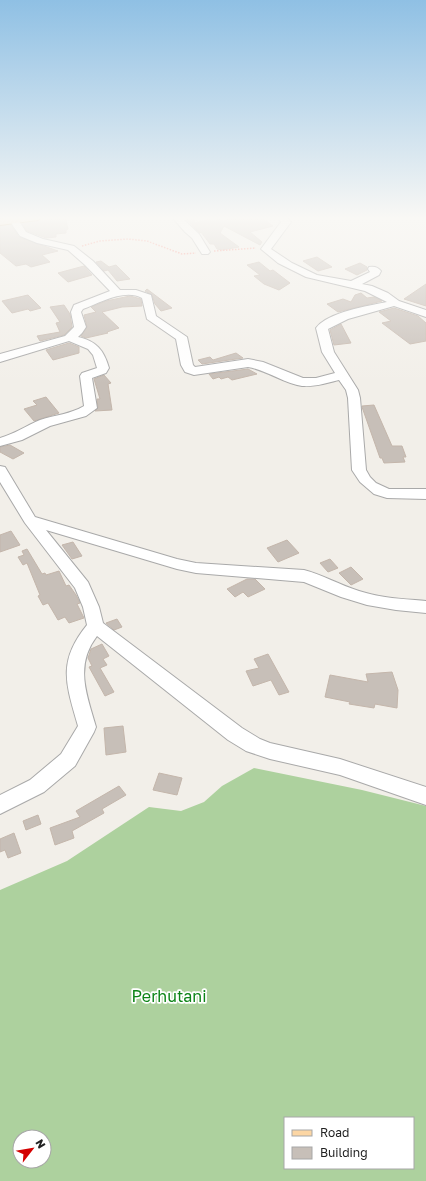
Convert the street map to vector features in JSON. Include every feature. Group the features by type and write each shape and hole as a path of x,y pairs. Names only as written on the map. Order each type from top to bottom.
{"street":[{"path":"97,272 115,289 116,293"},
{"path":"302,272 314,277 375,291 395,303 426,314"},
{"path":"352,285 375,272"},
{"path":"0,358 69,338 78,331 80,327 76,312 78,307 116,293 136,293 145,295 151,317 155,321 181,337 183,341 186,365 189,369 194,371 248,363 259,365 301,382 316,382 343,375"},
{"path":"395,303 336,319 324,324 322,328 328,352 352,390 354,398 359,470 363,478 372,488 383,493 395,495 426,494"},
{"path":"0,442 17,437 45,423 82,413 91,408 86,376 102,370 103,368 100,357 97,350 90,345 69,338"},
{"path":"0,470 30,520 82,586 91,607 96,626 235,734 253,745 270,752 340,767 426,796"},
{"path":"30,520 176,564 196,568 304,576 319,580 347,593 367,599 387,604 426,607"},
{"path":"0,805 37,786 68,760 88,727 76,688 75,670 78,654 84,641 96,626"}],"green space":[{"name":"Perhutani","path":"254,768 362,790 426,806 426,1181 0,1181 0,890 67,861 149,807 181,811 204,802 222,786"}],"building":[{"path":"89,272 92,275 68,282 58,273"},
{"path":"110,272 123,272 130,279 117,281"},
{"path":"256,272 276,272 290,283 279,290 264,284 254,276 260,275"},
{"path":"351,272 363,272 357,275"},
{"path":"426,284 426,306 404,299"},
{"path":"147,289 172,308 161,311 155,304 152,295 145,291"},
{"path":"361,293 367,298 374,297 382,301 338,312 327,304 343,299 351,302 355,295"},
{"path":"28,295 41,308 30,311 28,309 12,313 2,301"},
{"path":"130,296 141,299 142,306 122,307 102,312 119,328 107,332 108,333 86,338 81,336 87,327 84,315 96,312 91,307 106,301"},
{"path":"64,305 70,314 72,327 64,335 40,341 37,336 60,332 56,323 60,322 50,307"},
{"path":"394,308 418,316 426,323 426,341 410,344 382,323 391,321 379,312"},
{"path":"341,324 351,343 334,345 330,330"},
{"path":"69,343 79,347 79,353 53,360 46,350"},
{"path":"236,353 243,358 202,364 198,360 210,357 213,360"},
{"path":"248,369 257,374 232,380 228,377 213,379 209,374"},
{"path":"104,375 111,383 108,384 112,410 95,411 98,408 97,399 100,399 94,379"},
{"path":"46,397 59,413 34,421 24,409 37,405 33,401"},
{"path":"374,405 392,446 402,446 406,457 403,457 405,462 384,463 382,458 380,458 362,407"},
{"path":"10,445 24,453 13,459 0,452 0,447"},
{"path":"11,531 20,545 0,552 0,535"},
{"path":"287,540 299,553 278,562 267,548"},
{"path":"73,542 82,556 72,559 62,545"},
{"path":"27,549 42,574 45,573 46,575 59,571 66,586 69,585 76,595 80,603 77,604 84,618 69,623 65,617 58,620 48,603 43,605 38,596 40,595 27,563 23,565 18,557 24,555 22,551"},
{"path":"330,559 338,568 328,572 320,563"},
{"path":"351,567 363,579 351,585 339,573"},
{"path":"247,579 255,579 265,589 248,597 243,592 235,597 227,589"},
{"path":"117,619 122,627 114,630 106,623"},
{"path":"102,644 109,656 103,659 107,665 100,668 114,692 105,696 89,667 92,666 88,658 91,649"},
{"path":"268,654 289,692 279,695 271,680 253,686 246,671 259,668 254,659"},
{"path":"392,672 398,690 397,708 375,704 374,708 349,704 350,702 325,697 330,675 368,682 366,674"},
{"path":"123,726 126,752 106,755 104,728"},
{"path":"159,773 182,778 177,795 153,790"},
{"path":"119,786 126,795 102,809 104,813 72,831 74,838 55,845 50,828 80,817 76,811"},
{"path":"38,815 41,824 26,830 23,821"},
{"path":"14,833 21,853 8,858 5,850 0,852 0,839"}]}
